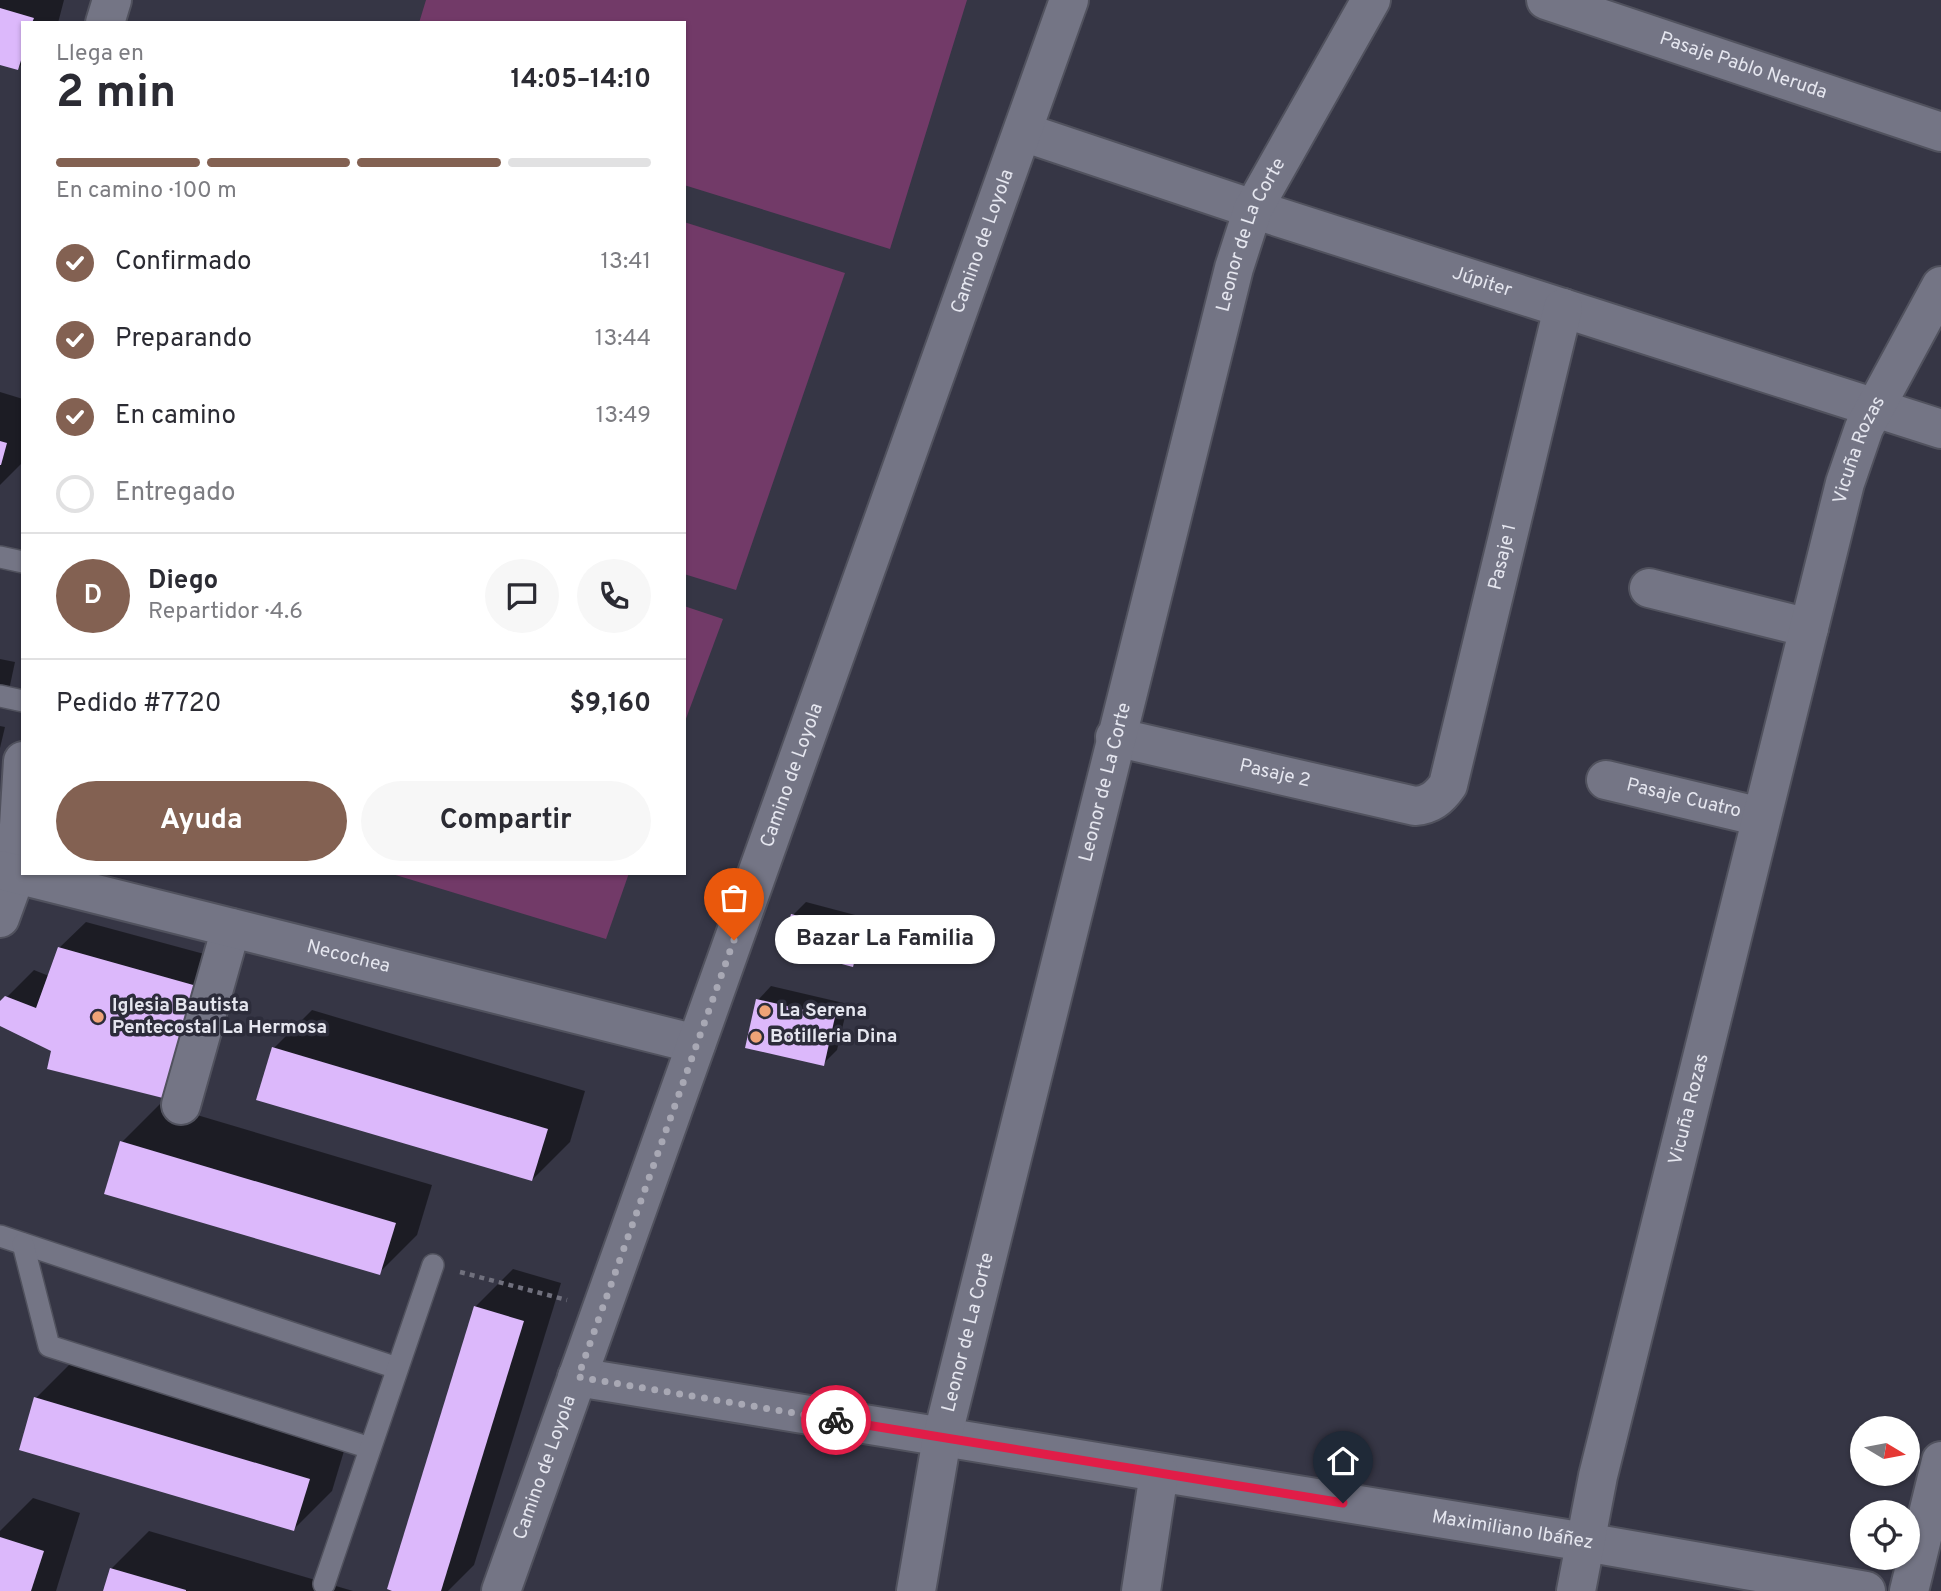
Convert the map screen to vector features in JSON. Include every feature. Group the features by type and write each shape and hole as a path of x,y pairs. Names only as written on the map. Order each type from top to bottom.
{"street":[{"path":"106,21 112,0"},
{"name":"Camino de Loyola","path":"501,1591 1069,0"},
{"name":"Leonor de La Corte","path":"916,1591 942,1438 1234,268 1253,209 1371,0"},
{"name":"Pasaje Pablo Neruda","path":"1546,0 1941,132"},
{"name":"Júpiter","path":"1023,132 1253,209 1941,429"},
{"name":"Vicuña Rozas","path":"1576,1591 1598,1476 1845,483 1855,450 1874,408 1941,286"},
{"name":"Pasaje 1","path":"1434,801 1448,785 1563,308"},
{"path":"1649,589 1809,628"},
{"name":"Pasaje 2","path":"1115,737 1405,804 1425,805 1434,801"},
{"path":"0,918 21,776"},
{"name":"Pasaje Cuatro","path":"1606,780 1761,817"},
{"name":"Necochea","path":"8,872 696,1044"},
{"path":"181,1105 231,928"},
{"name":"Maximiliano Ibáñez","path":"578,1377 1585,1542 1866,1591"},
{"path":"1909,1591 1941,1461"},
{"path":"1141,1591 1159,1474"}],"lane":[{"path":"0,557 21,562"},
{"path":"0,696 21,701"},
{"path":"0,1236 397,1368"},
{"path":"23,1244 49,1346 370,1448"},
{"path":"324,1584 433,1265"}],"path":[{"path":"433,1265 601,1309"}],"shaded area":[{"path":"426,0 967,0 890,249 686,186 686,21 420,21"},
{"path":"686,223 845,273 736,590 686,575"},
{"path":"686,607 723,619 686,719"},
{"path":"396,875 628,875 606,939"}],"building":[{"path":"0,8 34,18 33,21 21,21 21,60 18,70 0,65"},
{"path":"0,441 7,443 1,465 0,465"},
{"path":"791,914 862,933 853,967 782,948"},
{"name":"Iglesia Bautista Pentecostal La Hermosa","path":"58,947 204,988 163,1098 47,1069 51,1051 0,1026 0,1001 5,996 36,1008"},
{"path":"756,999 835,1017 824,1066 745,1048"},
{"path":"272,1047 548,1129 532,1181 256,1100"},
{"path":"120,1141 396,1223 380,1275 104,1194"},
{"path":"474,1306 524,1321 441,1591 392,1591 387,1589"},
{"path":"34,1397 310,1479 294,1531 19,1450"},
{"path":"0,1537 44,1551 31,1591 0,1591"},
{"path":"110,1568 186,1590 186,1591 103,1591"}],"way so far":[{"path":"734,940 578,1377 836,1420"}],"place":[{"name":"Bazar La Familia","path":"734,940"},
{"name":"La Serena","path":"765,1011"},
{"name":"Iglesia Bautista Pentecostal La Hermosa","path":"98,1017"},
{"name":"Botilleria Dina","path":"756,1037"}],"route":[{"path":"836,1420 1343,1503"}]}
